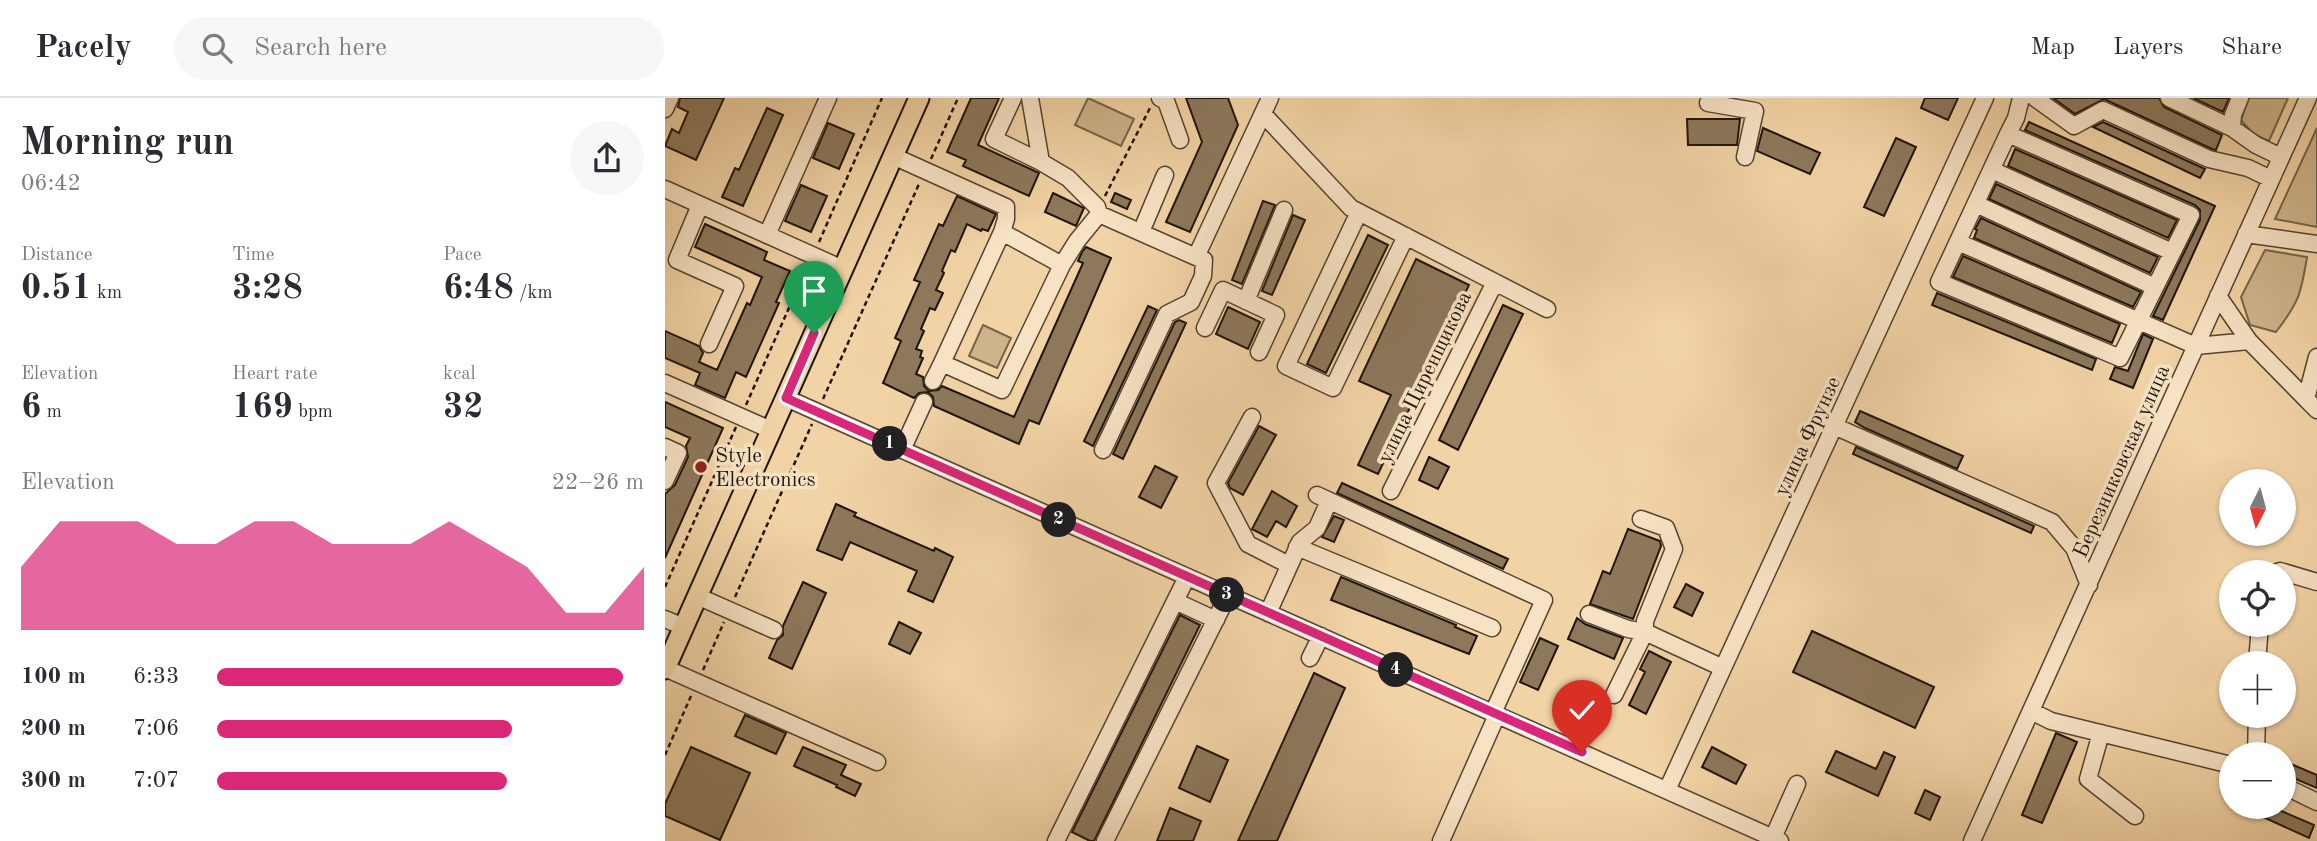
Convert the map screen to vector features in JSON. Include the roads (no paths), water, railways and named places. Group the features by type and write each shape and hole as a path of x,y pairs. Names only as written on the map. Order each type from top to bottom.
{"main road":[{"path":"665,669 919,98"}],"street":[{"path":"665,109 670,98"},
{"path":"767,235 828,98"},
{"path":"1013,98 994,139 1068,178 1098,211 1204,260 1203,276 1191,302 1167,314 1103,450"},
{"path":"1030,98 1041,162"},
{"path":"1157,98 1166,101 1180,140"},
{"path":"1196,257 1270,98"},
{"name":"улица Фрунзе","path":"1667,790 1985,98"},
{"path":"2008,134 2190,215 2120,358 1939,282 2008,134 2016,118 2021,98"},
{"path":"2169,98 2200,105 2256,145 2281,157"},
{"path":"2232,128 2233,115 2240,98"},
{"name":"Березниковская улица","path":"1972,841 2308,98"},
{"path":"2041,99 2074,127 2103,110 2209,159 2248,168 2271,179"},
{"path":"1708,105 1755,111 1745,157"},
{"path":"1263,114 1351,208 1547,309"},
{"path":"893,156 1006,207 1002,232 933,381"},
{"path":"1992,170 2172,252"},
{"path":"1141,232 1165,176"},
{"path":"665,189 843,268"},
{"path":"1976,204 2155,287"},
{"path":"701,205 677,260 735,286 709,344"},
{"path":"1246,301 1284,210"},
{"path":"942,363 1002,390 1062,265 1098,211"},
{"path":"1359,212 1286,366 1333,388 1406,236"},
{"path":"1002,232 1062,265"},
{"path":"2246,234 2317,244"},
{"path":"1958,242 2196,346 2249,341"},
{"name":"улица Циренщикова","path":"1391,491 1495,282"},
{"path":"1205,328 1223,290 1276,315 1259,352"},
{"path":"2218,296 2249,341 2312,405"},
{"path":"1191,302 1213,312"},
{"path":"2312,405 2317,357"},
{"path":"665,383 771,430"},
{"path":"786,398 1777,839 1797,784"},
{"path":"902,450 924,402"},
{"path":"1252,417 1216,483 1248,544 1289,565"},
{"path":"1835,426 2052,522 2074,548 2089,585"},
{"path":"665,447 678,453 665,481"},
{"path":"1268,612 1297,547 1317,528 1323,498 1543,600 1441,841"},
{"path":"1614,695 1645,632 1645,621 1674,550 1667,528 1641,519"},
{"path":"1297,547 1492,628"},
{"path":"2296,576 2317,582"},
{"path":"1063,839 1187,577"},
{"path":"1105,841 1228,595"},
{"path":"697,596 774,630"},
{"path":"1175,601 1216,620"},
{"path":"1589,614 1628,629 1645,632 1723,668"},
{"path":"665,619 684,627"},
{"path":"1310,658 1321,636"},
{"path":"665,669 877,762"},
{"path":"2031,711 2051,721 2219,762"},
{"path":"2101,733 2088,779 2135,816"},
{"path":"2296,792 2317,802"}],"place":[{"name":"Style Electronics","path":"701,467"}]}
